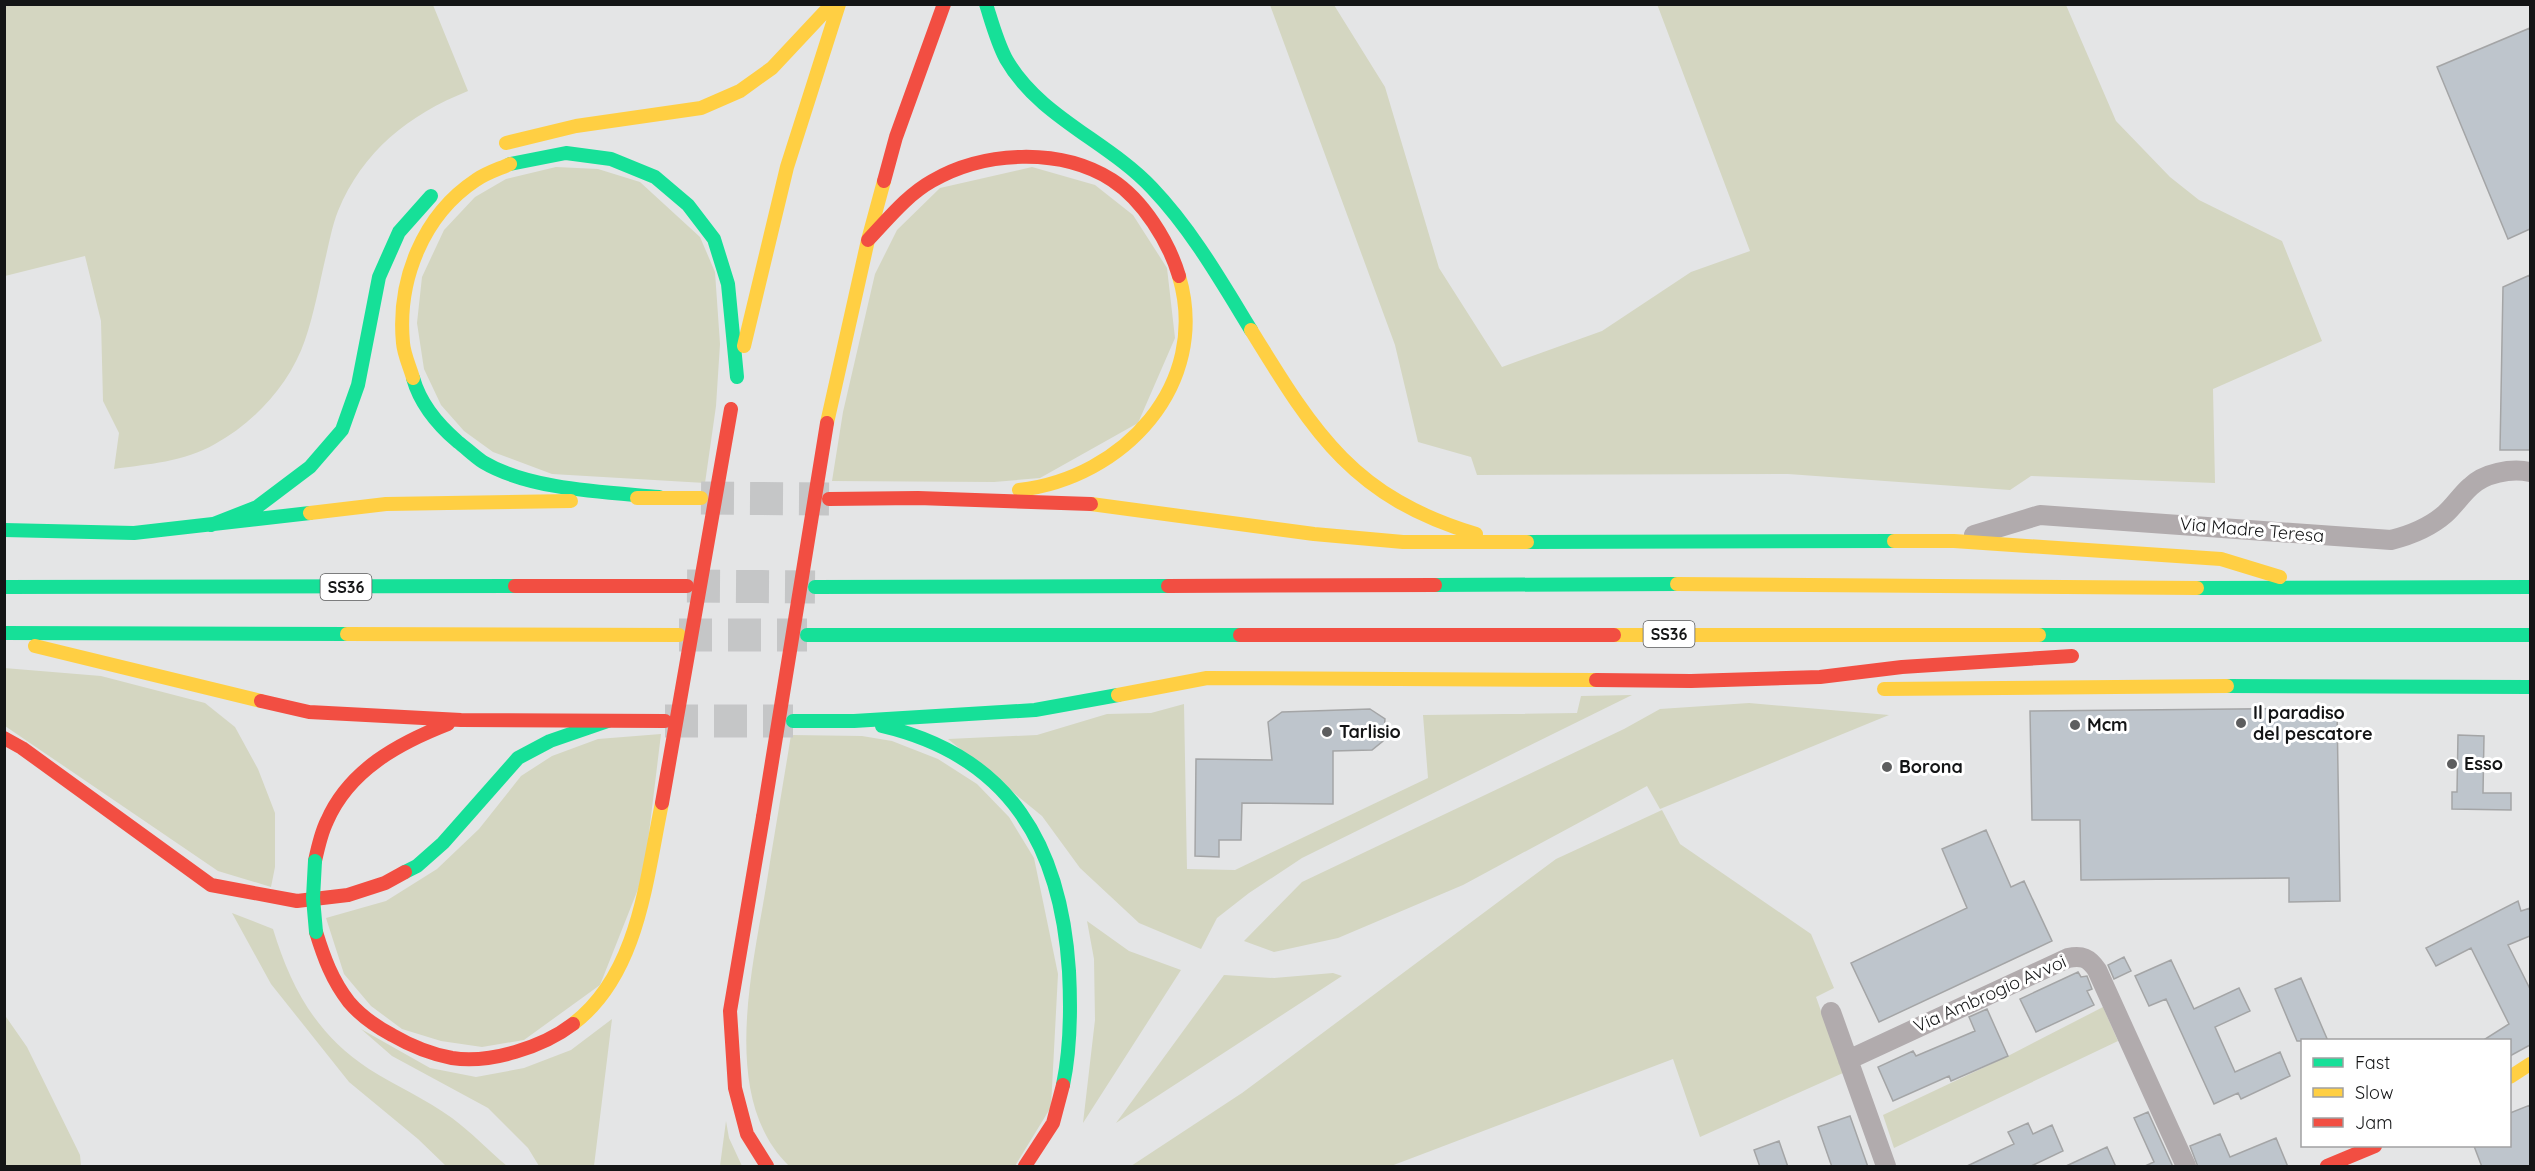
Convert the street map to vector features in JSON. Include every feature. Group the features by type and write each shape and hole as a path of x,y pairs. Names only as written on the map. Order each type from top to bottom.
{"main road":[{"path":"489,151 498,146 576,126 701,108 740,91 772,68 832,4"},
{"path":"461,720 416,736 379,756 350,783 328,817 315,861 313,898 316,932 327,969 350,1003 378,1027 413,1047 453,1058 491,1057 528,1048 560,1034 590,1011 614,974 636,928 662,803 734,393 762,262 787,167 839,4"},
{"path":"767,1167 747,1134 735,1088 730,1011 827,423 868,240 896,137 944,4"},
{"path":"986,4 992,32 1010,69 1039,101 1153,188 1178,218 1295,401 1323,438 1364,480 1393,498 1446,526 1509,543"},
{"path":"701,498 578,490 518,477 483,462 442,429 417,392 403,344 404,291 418,246 442,208 477,179 516,161 566,153 611,159 655,177 688,205 714,239 728,284 734,393"},
{"path":"868,240 901,204 932,181 973,164 1015,157 1066,160 1111,179 1145,209 1167,243 1182,282 1187,324 1179,365 1162,404 1139,435 1103,463 1061,480 1023,489 918,498"},
{"path":"210,525 257,507 310,467 342,430 358,385 379,277 399,232 439,188"},
{"path":"4,530 134,533 386,504 522,503 658,497"},
{"path":"829,499 918,498 1090,504 1336,536 1403,542 1954,540 2221,560 2308,586"},
{"path":"815,587 1711,584 2247,588 2530,587"},
{"name":"SS36","path":"4,587 687,586"},
{"path":"4,633 679,635"},
{"name":"SS36","path":"807,635 2530,636"},
{"path":"2131,649 2256,636"},
{"path":"4,638 309,712 461,720 665,721"},
{"path":"793,721 854,722 1035,710 1207,678 1691,681 1820,677 1913,666 2086,654"},
{"path":"1820,677 1866,688 2530,687"},
{"path":"4,738 22,748 211,885 297,901 348,895 385,883 417,866 443,843 518,758 550,741 608,721"},
{"path":"854,722 899,729 930,742 976,768 1017,806 1046,853 1063,910 1070,975 1068,1056 1058,1109 1039,1149 1025,1167"},
{"path":"2511,1076 2530,1064"},
{"path":"2327,1167 2374,1147"}],"street":[{"name":"Via Madre Teresa","path":"1954,540 2040,515 2391,540 2414,534 2445,514 2471,485 2503,471 2530,472"},
{"name":"Via Ambrogio Avvoi","path":"1848,1060 2068,958 2079,956 2091,961 2097,970 2186,1167"},
{"path":"1831,1011 1886,1167"}],"green space":[{"path":"1657,4 2066,5 2116,121 2170,177 2199,200 2282,241 2322,341 2213,389 2215,483 2031,476 2010,490 1788,474 1477,475 1471,457 1418,442 1395,345 1270,5 1334,5 1385,87 1439,268 1502,367 1602,331 1691,272 1750,251"},
{"path":"4,5 433,5 468,91 426,111 407,124 374,153 360,170 338,211 308,330 290,372 269,400 244,425 203,450 166,461 114,469 119,433 103,401 101,321 85,256 5,276"},
{"path":"556,167 598,169 640,182 700,237 715,272 720,344 716,406 705,483 552,474 493,452 464,431 441,405 424,369 417,323 422,277 444,230 475,197 506,179"},
{"path":"1032,167 1095,185 1133,215 1167,268 1175,338 1138,423 1040,478 994,482 832,481 843,412 875,274 897,230 940,188"},
{"path":"4,668 101,676 205,703 235,727 258,769 275,813 275,867 271,887 218,871 5,726"},
{"path":"1632,695 1302,858 1249,893 1217,918 1201,949 1139,923 1080,868 1042,816 948,739 1037,735 1107,714 1151,713 1184,704 1187,869 1235,870 1428,778 1423,715 1577,713 1581,696"},
{"path":"1749,703 1889,715 1660,809 1647,786 1463,885 1338,938 1274,952 1244,941 1302,882 1624,729 1660,709"},
{"path":"661,734 644,874 600,985 524,1040 482,1047 441,1041 402,1029 371,1006 344,974 326,918 386,901 437,869 479,829 521,776 552,756 598,739"},
{"path":"791,735 862,736 892,741 938,759 977,784 1009,817 1034,858 1058,974 1051,1107 1015,1166 789,1166 768,1138 754,1106 748,1070 746,1033 754,957"},
{"path":"1662,810 1680,844 1811,934 1834,988 1816,997 1843,1073 1700,1137 1673,1059 1391,1166 1131,1166 1242,1093 1556,859"},
{"path":"232,913 273,929 297,990 320,1025 334,1041 369,1069 452,1118 507,1166 446,1166 418,1139 349,1082 271,984"},
{"path":"1087,921 1129,951 1181,970 1083,1123 1095,1020 1094,959"},
{"path":"1333,973 1342,976 1116,1123 1224,975 1274,978"},
{"path":"2103,1007 2118,1041 1894,1148 1883,1115 2008,1056"},
{"path":"4,1014 27,1047 80,1155 81,1166 5,1166"},
{"path":"612,1019 594,1166 539,1166 528,1148 488,1108 392,1056 361,1029 430,1068 476,1077 524,1068 571,1050"},
{"path":"726,1121 729,1138 742,1166 720,1166"}],"building":[{"path":"2530,28 2530,229 2508,239 2437,67"},
{"path":"2530,275 2530,450 2500,450 2503,287"},
{"path":"2337,708 2340,901 2289,902 2289,878 2081,880 2080,820 2032,820 2030,711"},
{"path":"1370,709 1385,719 1383,741 1372,750 1333,751 1333,804 1242,803 1241,840 1219,840 1219,857 1195,856 1196,759 1272,760 1268,722 1282,712"},
{"path":"2458,735 2484,736 2483,793 2511,793 2511,810 2452,809 2452,792 2457,792"},
{"path":"1986,830 2011,887 2024,881 2052,941 1879,1022 1851,963 1967,908 1942,849"},
{"path":"2518,901 2521,911 2530,908 2530,936 2508,945 2530,989 2530,1045 2511,1055 2511,1039 2485,1039 2509,1024 2471,948 2436,966 2426,948"},
{"path":"2124,957 2131,971 2114,979 2108,965"},
{"path":"2171,960 2194,1009 2239,988 2250,1011 2215,1027 2235,1072 2280,1052 2290,1076 2241,1099 2238,1093 2214,1104 2166,999 2149,1006 2135,976"},
{"path":"2078,972 2081,977 2087,976 2092,989 2087,991 2094,1005 2036,1032 2020,999"},
{"path":"2301,978 2327,1039 2297,1041 2275,989"},
{"path":"1987,1009 2008,1056 1951,1081 1949,1076 1893,1101 1878,1067 1913,1051 1916,1056 1975,1031 1969,1017"},
{"path":"2530,1105 2530,1167 2482,1167 2474,1147 2511,1147 2511,1113"},
{"path":"2148,1112 2173,1167 2143,1167 2154,1162 2134,1118"},
{"path":"1850,1116 1868,1167 1832,1167 1818,1127"},
{"path":"2028,1123 2033,1134 2052,1125 2063,1151 2029,1167 1965,1167 2014,1144 2008,1132"},
{"path":"2220,1134 2230,1157 2276,1138 2288,1167 2198,1167 2190,1146"},
{"path":"1779,1141 1788,1167 1760,1167 1754,1150"},
{"path":"2107,1147 2116,1167 2064,1167"}],"tunnel":[{"path":"701,498 829,499"},
{"path":"687,586 815,587"},
{"path":"679,635 807,635"},
{"path":"665,721 793,721"}],"traffic: fast":[{"path":"986,4 1003,53 1020,79 1055,113 1134,171 1167,204 1193,238 1251,330"},
{"path":"510,164 566,153 611,159 655,177 688,205 714,239 728,284 737,377"},
{"path":"211,525 257,507 310,467 342,430 358,385 379,277 399,232 431,196"},
{"path":"413,378 431,413 458,442 483,462 523,479 545,484 659,497"},
{"path":"4,530 134,533 310,513"},
{"path":"1527,542 1894,541"},
{"path":"1435,585 1677,584"},
{"path":"4,587 515,586"},
{"path":"815,587 1168,586"},
{"path":"2197,588 2530,587"},
{"path":"4,633 347,634"},
{"path":"807,635 1240,635"},
{"path":"2039,635 2530,635"},
{"path":"2227,686 2530,687"},
{"path":"793,721 854,721 1035,710 1118,695"},
{"path":"405,872 417,866 443,843 518,758 550,741 608,721"},
{"path":"882,726 926,740 964,759 995,784 1020,813 1040,846 1054,884 1064,926 1069,971 1070,1028 1063,1085"},
{"path":"315,861 313,898 316,932"}],"traffic: slow":[{"path":"506,143 576,126 701,108 740,91 772,68 832,4"},
{"path":"744,346 787,167 839,4"},
{"path":"413,378 404,347 402,319 409,273 417,251 441,211 457,194 488,173 510,164"},
{"path":"827,423 868,240 884,181"},
{"path":"1019,490 1057,482 1092,467 1124,446 1150,419 1170,388 1182,354 1186,316 1179,276"},
{"path":"1251,330 1296,401 1341,457 1368,481 1398,501 1434,519 1476,534"},
{"path":"637,498 701,498"},
{"path":"310,513 386,504 571,501"},
{"path":"1091,504 1314,534 1403,542 1527,542"},
{"path":"1894,541 1954,541 2221,559 2280,577"},
{"path":"1677,584 2197,588"},
{"path":"347,634 679,635"},
{"path":"1614,635 2039,635"},
{"path":"35,646 261,701"},
{"path":"1118,695 1207,678 1596,680"},
{"path":"1884,689 2227,686"},
{"path":"573,1024 595,1003 612,979 626,952 644,893 662,803"},
{"path":"2511,1076 2530,1064"}],"traffic: jam":[{"path":"884,181 896,137 944,4"},
{"path":"868,240 914,193 953,171 998,159 1046,158 1091,169 1123,188 1144,210 1162,236 1179,276"},
{"path":"662,803 731,409"},
{"path":"763,817 827,423"},
{"path":"829,499 918,498 1091,504"},
{"path":"1168,586 1435,585"},
{"path":"515,586 687,586"},
{"path":"1240,635 1614,635"},
{"path":"1596,680 1691,681 1820,677 1902,667 2072,656"},
{"path":"261,701 309,712 461,720 665,721"},
{"path":"315,861 325,826 348,787 377,760 412,740 448,724"},
{"path":"4,738 22,748 211,885 297,901 348,895 385,883 405,872"},
{"path":"763,817 730,1011 735,1088 747,1134 767,1166"},
{"path":"316,932 333,977 353,1007 386,1032 428,1052 467,1059 499,1056 547,1040 573,1024"},
{"path":"1025,1166 1053,1123 1063,1085"},
{"path":"2327,1166 2373,1147"}],"place":[{"name":"Il paradiso del pescatore","path":"2241,723"},
{"name":"Mcm","path":"2075,725"},
{"name":"Tarlisio","path":"1327,732"},
{"name":"Esso","path":"2452,764"},
{"name":"Borona","path":"1887,767"}]}
